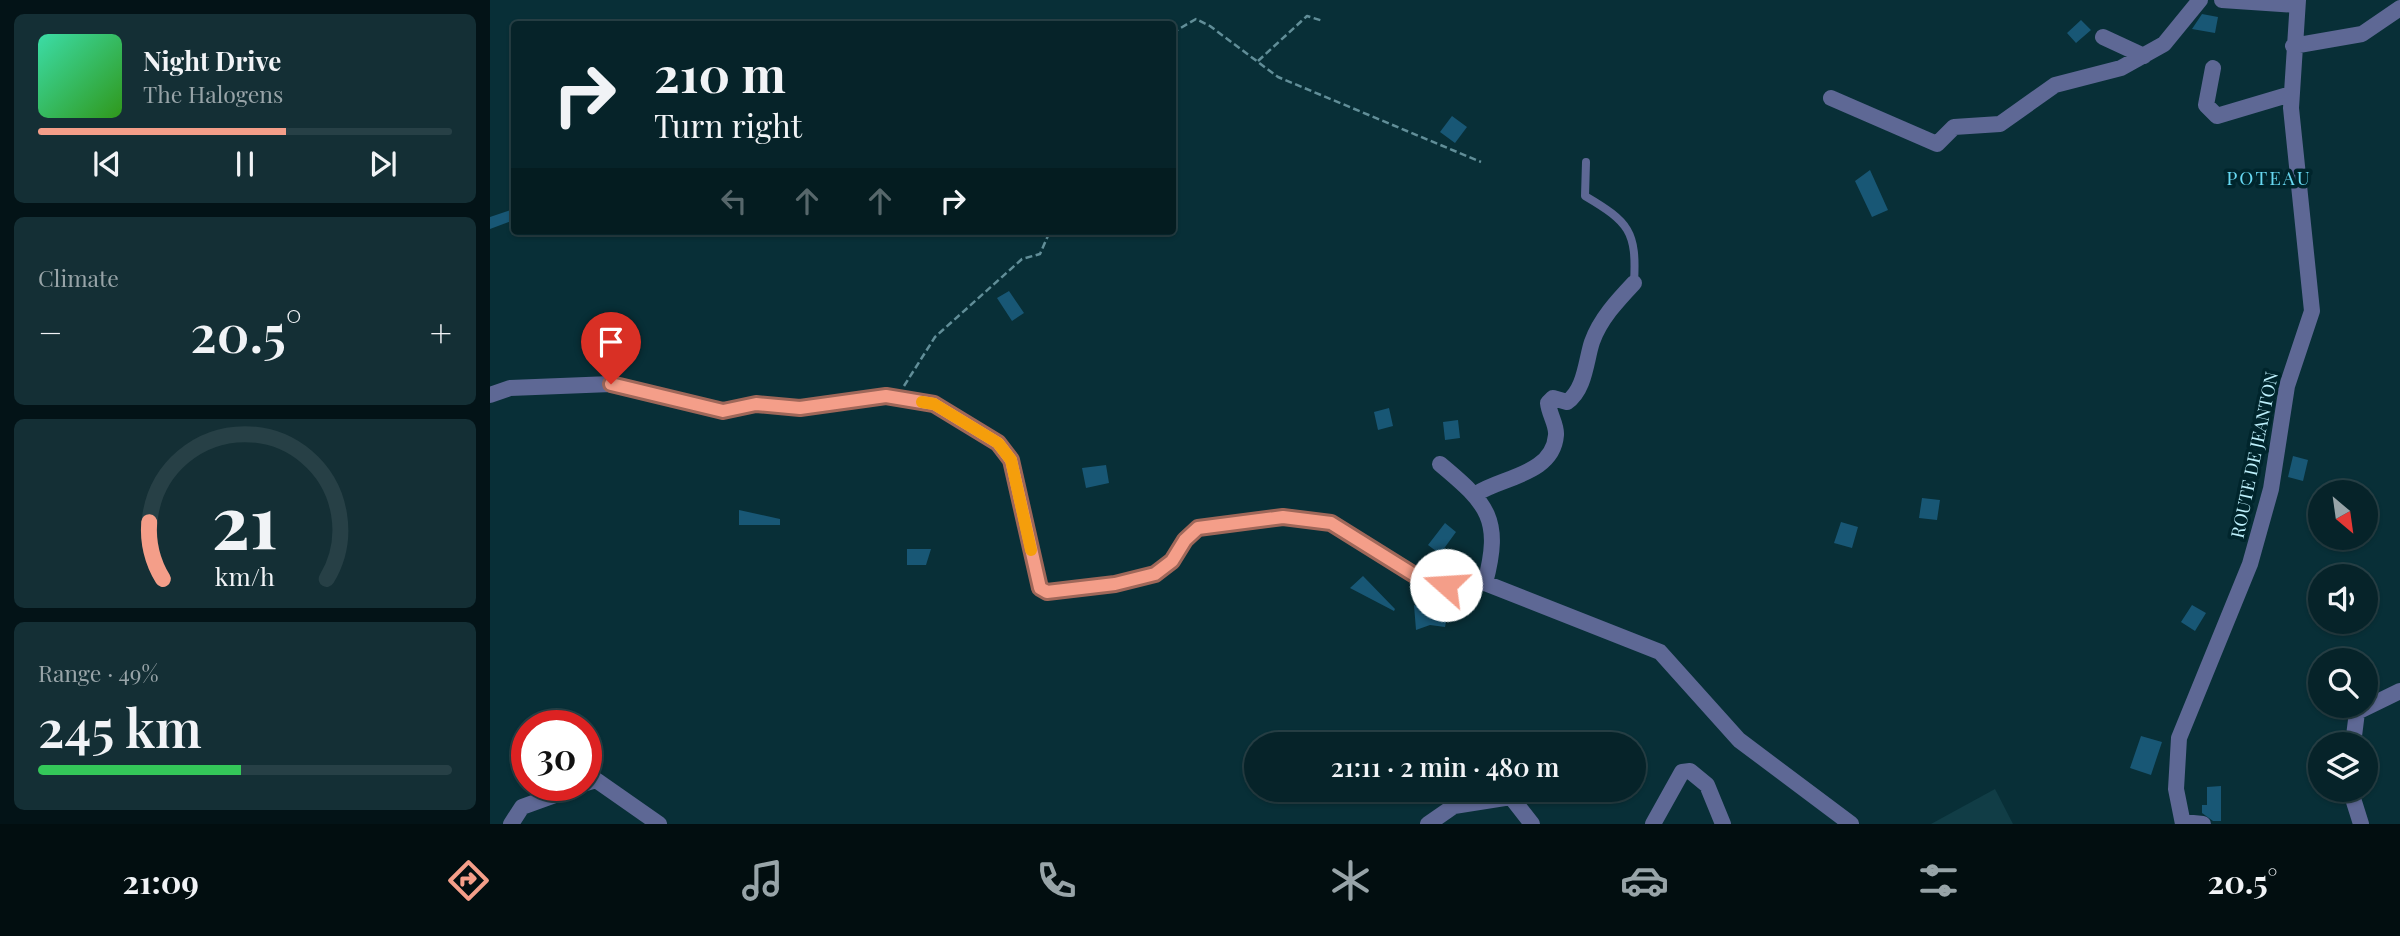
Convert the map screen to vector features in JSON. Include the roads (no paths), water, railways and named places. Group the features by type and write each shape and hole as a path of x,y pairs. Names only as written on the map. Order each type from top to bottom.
{"street":[{"path":"1831,98 1937,144 1954,127 2000,124 2055,85 2121,68 2164,44 2200,0"},
{"path":"2222,0 2297,2"},
{"name":"ROUTE DE JEANTON","path":"2183,823 2176,789 2179,737 2250,564 2271,489 2287,386 2312,311 2291,94 2297,2"},
{"path":"2293,46 2362,34 2400,8"},
{"path":"2103,37 2144,55"},
{"path":"2213,68 2206,105 2217,116 2291,94"},
{"path":"1476,494 1531,471 1543,461 1555,443 1557,431 1548,403 1553,398 1567,402 1573,398 1587,367 1592,340 1614,304 1634,283"},
{"path":"490,395 510,388 611,384 723,411 756,404 800,408 886,396 934,404 998,443 1011,460 1040,588 1047,592 1115,584 1155,574 1172,561 1185,540 1198,528 1283,517 1331,523 1416,576 1446,585 1485,583 1660,652 1739,740 1851,824"},
{"path":"1440,464 1476,494 1485,509 1494,547 1485,583"},
{"path":"2354,732 2357,712 2400,691"},
{"path":"1653,824 1682,772 1690,771 1707,785 1723,824"},
{"path":"602,784 659,824"},
{"path":"1428,824 1454,806 1511,797 1532,824"},
{"path":"511,824 522,807 539,801"},
{"path":"2354,802 2361,824"},
{"path":"2183,823 2203,824"}],"lane":[{"path":"1586,162 1585,196 1619,216 1636,248 1634,283"}],"district":[{"name":"POTEAU","path":"2269,178"}]}
